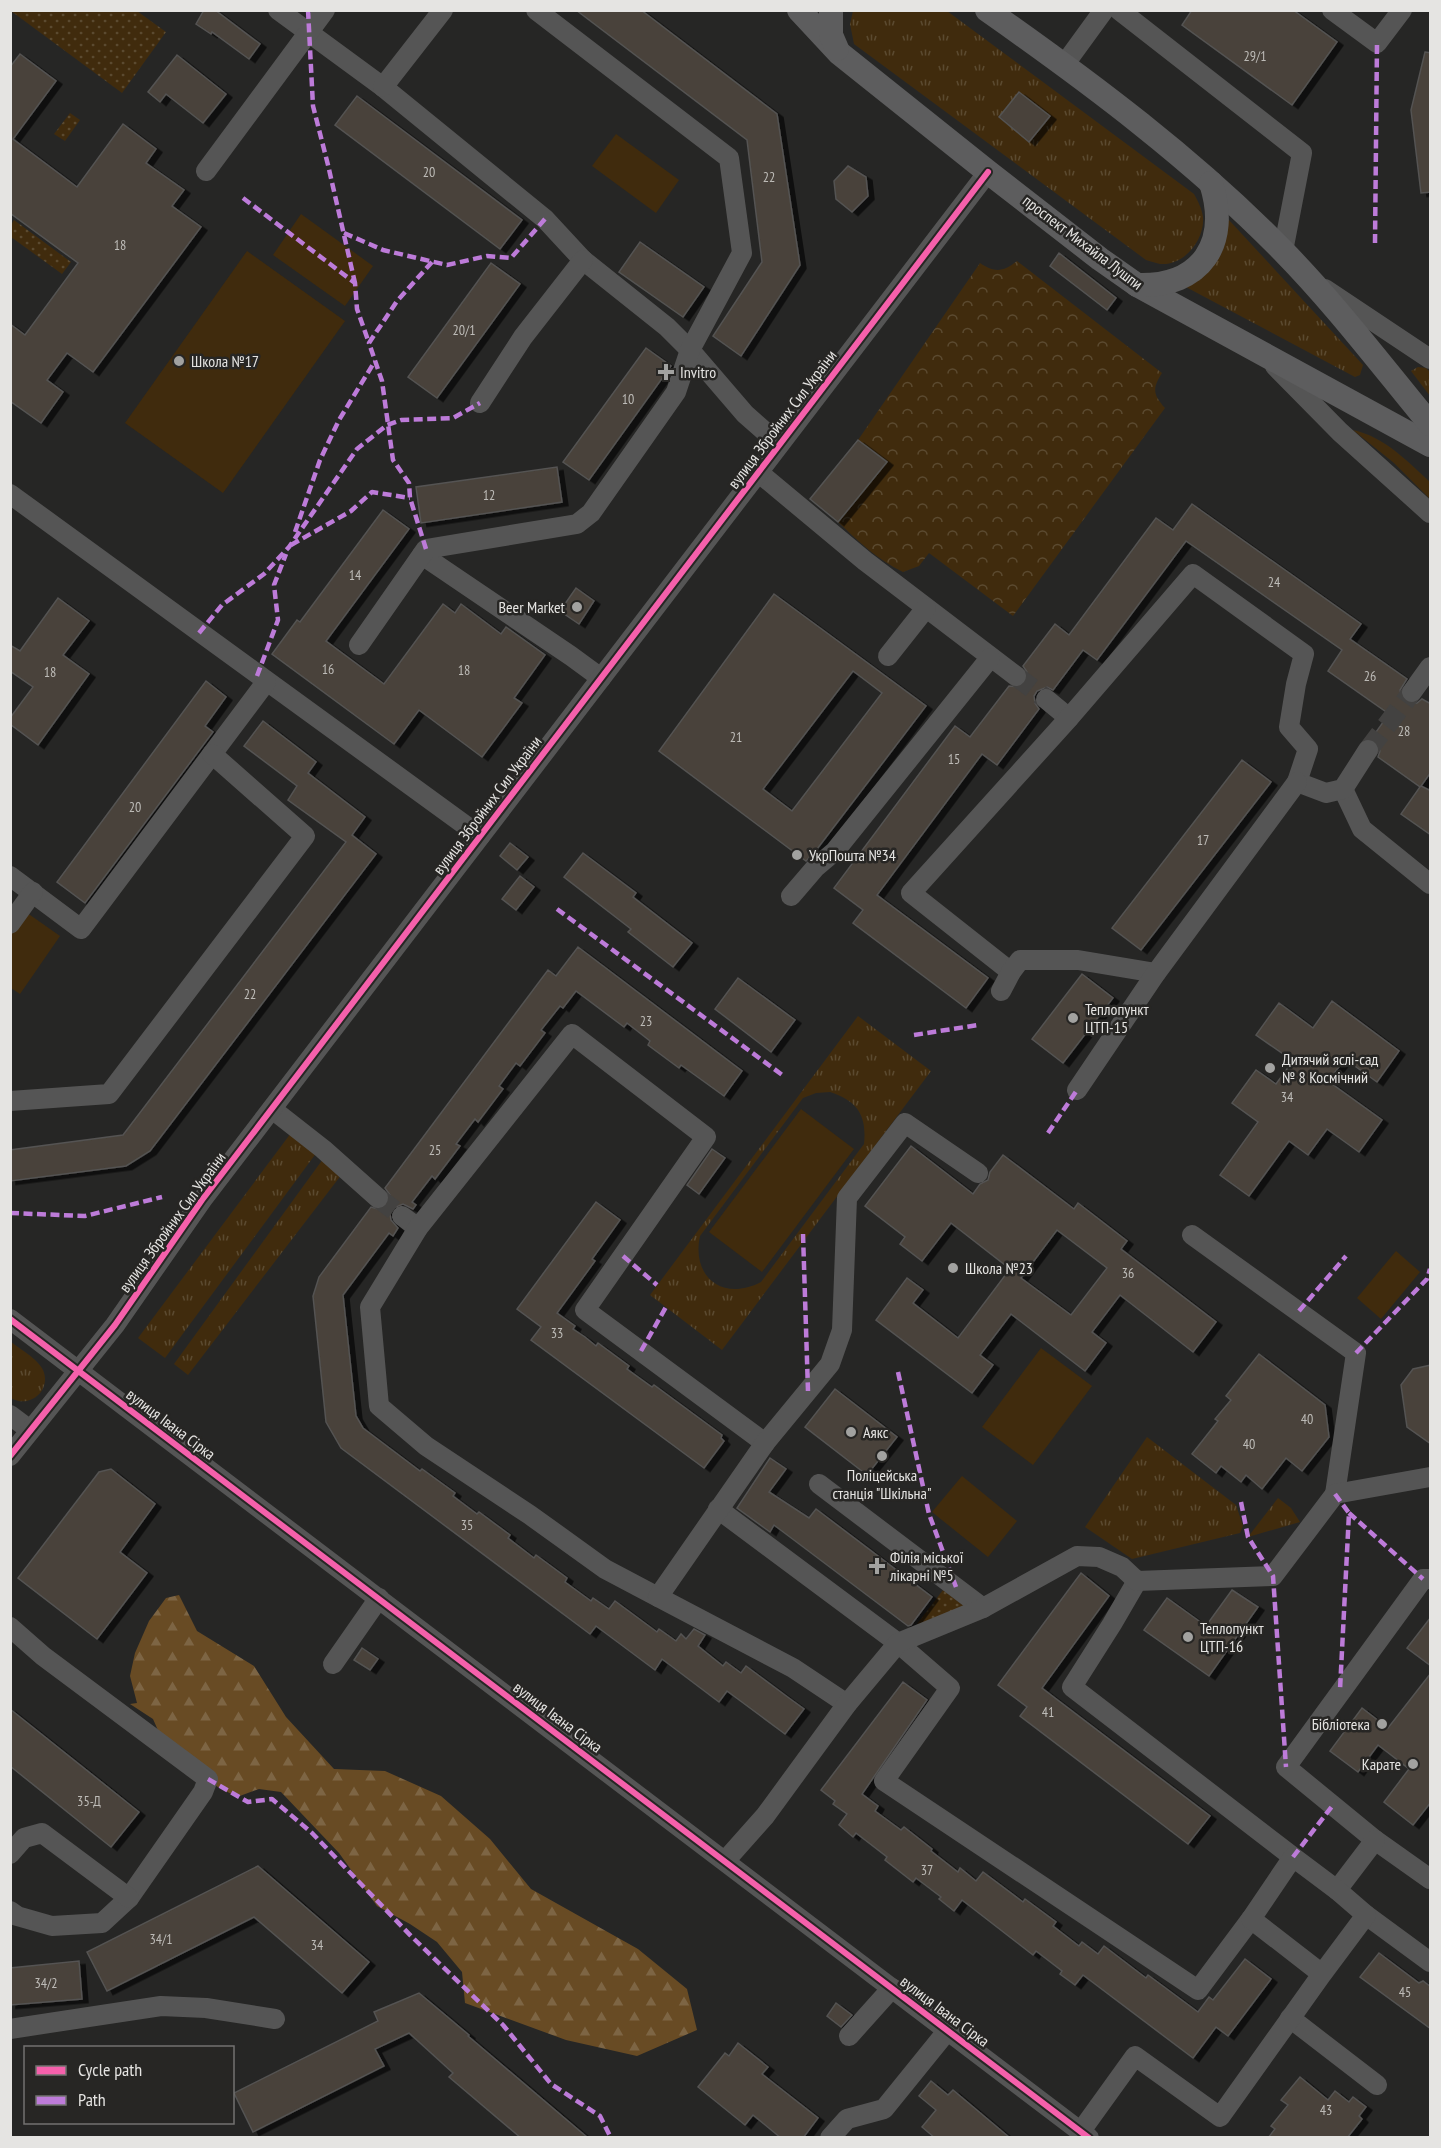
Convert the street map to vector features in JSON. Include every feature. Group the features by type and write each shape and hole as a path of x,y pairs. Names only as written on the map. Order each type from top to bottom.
{"main road":[{"name":"проспект Михайла Лушпи","path":"799,10 839,53 988,172 1137,285 1431,445"},
{"path":"831,10 831,35 839,53"},
{"path":"987,10 1100,92 1211,183 1283,250 1431,424"},
{"path":"1137,285 1158,286 1178,280 1195,269 1208,253 1216,234 1218,213 1211,183"}],"street":[{"path":"279,10 383,87 545,219 584,260 667,327 745,414 779,444"},
{"path":"206,171 325,10"},
{"path":"383,87 443,10"},
{"path":"358,645 426,549 577,524 591,513 676,392 690,350 742,254 729,158 536,10"},
{"path":"783,10 839,53"},
{"path":"1064,65 1104,10"},
{"path":"1119,10 1302,153 1283,250"},
{"path":"1332,10 1377,43 1402,10"},
{"name":"вулиця Збройних Сил України","path":"10,1456 115,1325 202,1200 988,172"},
{"path":"480,404 523,337 584,260"},
{"path":"1309,279 1431,359"},
{"path":"1264,355 1340,432 1431,513"},
{"path":"758,472 926,608 1016,676"},
{"path":"10,494 480,836"},
{"path":"422,555 601,678"},
{"path":"1011,972 911,893 1069,718 1193,574 1304,654 1289,727 1308,749 1297,782 1156,973 1077,1090"},
{"path":"888,656 926,608"},
{"path":"791,896 815,868 835,851 990,658"},
{"path":"1412,692 1431,667"},
{"path":"10,876 81,929 266,682"},
{"path":"1046,699 1069,718"},
{"path":"1297,782 1326,793 1343,789 1368,750"},
{"path":"10,1101 109,1094 305,836 212,754"},
{"path":"1343,789 1362,829 1431,884"},
{"path":"10,924 33,892"},
{"path":"1001,991 1020,960 1078,960 1156,973"},
{"path":"765,1443 585,1310 706,1137 572,1034 418,1228 370,1307 379,1406 426,1446 531,1515 605,1569 793,1668 847,1704"},
{"path":"272,1109 323,1149 378,1198"},
{"path":"658,1597 765,1443 830,1364 842,1330 847,1198 905,1123 978,1173"},
{"path":"402,1216 418,1228"},
{"path":"725,1861 765,1816 847,1704 898,1643 983,1608 1077,1556 1099,1557 1122,1568 1137,1581 1273,1576 1335,1494 1356,1353 1192,1235"},
{"name":"вулиця Івана Сірка","path":"10,1319 1085,2134"},
{"path":"10,1414 30,1430"},
{"path":"1335,1494 1431,1477"},
{"path":"819,1484 983,1608"},
{"path":"718,1509 898,1643 950,1688 884,1781 1198,1990 1251,1919 1293,1857"},
{"path":"1431,1579 1423,1579 1286,1767 1375,1840 1431,1879"},
{"path":"1137,1581 1072,1687 1337,1890 1366,1915 1431,1962"},
{"path":"333,1664 379,1598"},
{"path":"10,1628 208,1779 203,1792 129,1898 102,1923 52,1926 17,1916 10,1911"},
{"path":"10,1854 24,1838 42,1833 129,1898"},
{"path":"1337,1890 1375,1840"},
{"path":"1085,2134 1136,2056 1220,2117 1366,1915"},
{"path":"1251,1919 1322,1974"},
{"path":"849,2037 892,1988"},
{"path":"10,2029 161,2006 206,2008 275,2019"},
{"path":"1290,2018 1377,2085"},
{"path":"830,2138 847,2119 884,2109 948,2030"}],"green space":[{"path":"11,11 137,11 166,32 122,93"},
{"path":"853,11 947,11 1194,194 1203,217 1203,226 1197,243 1177,261 1160,264 1146,260 854,44 850,24"},
{"path":"70,113 80,120 65,141 54,134"},
{"path":"616,134 679,180 656,213 592,166"},
{"path":"301,214 373,266 345,306 273,255"},
{"path":"1228,219 1363,365 1360,375 1355,377 1184,286 1204,274 1217,260 1225,242"},
{"path":"14,220 71,262 62,274 11,237 11,225"},
{"path":"247,251 345,321 223,493 125,423"},
{"path":"1017,261 1162,373 1155,391 1165,408 1013,616 929,553 919,566 903,572 877,556 838,522 886,462 858,440 980,263 999,270"},
{"path":"1418,367 1426,368 1430,372 1430,396 1411,371"},
{"path":"1353,430 1365,433 1385,444 1413,466 1430,482 1430,499 1394,463"},
{"path":"23,910 60,936 20,994 11,988 11,929"},
{"path":"858,1016 931,1071 722,1350 650,1295","holes":["830,1092 848,1100 859,1111 864,1125 864,1144 761,1282 734,1289 713,1282 705,1274 700,1263 698,1251 700,1236 803,1098 816,1093"]},
{"path":"801,1109 854,1149 762,1272 709,1232"},
{"path":"291,1133 317,1152 165,1358 138,1338"},
{"path":"323,1159 342,1174 188,1375 174,1364"},
{"path":"1396,1251 1420,1272 1381,1319 1357,1298"},
{"path":"11,1342 33,1358 43,1370 45,1378 42,1391 31,1400 18,1401 11,1398"},
{"path":"1041,1348 1092,1386 1033,1465 982,1427"},
{"path":"1147,1437 1236,1505 1243,1526 1240,1533 1132,1559 1085,1527"},
{"path":"962,1476 1017,1521 988,1557 932,1512"},
{"path":"1278,1498 1291,1508 1300,1522 1248,1537"},
{"path":"943,1590 968,1609 914,1628"},
{"path":"179,1595 197,1631 254,1666 286,1717 334,1769 385,1771 441,1796 490,1839 531,1889 638,1949 687,1989 697,2030 637,2056 566,2040 465,2003 462,1972 437,1942 377,1906 339,1853 281,1792 259,1789 237,1797 184,1769 165,1746 153,1719 130,1704 137,1703 130,1676 135,1653 149,1621 166,1598"}],"building":[{"path":"204,10 215,10 260,44 249,59 212,32 211,34 196,24"},
{"path":"576,10 641,10 777,114 800,265 741,356 713,336 762,262 747,140"},
{"path":"1192,10 1293,10 1337,42 1292,105 1182,25"},
{"path":"1425,52 1431,53 1431,192 1421,193 1411,110"},
{"path":"20,54 56,81 13,139 77,187 123,124 156,149 146,163 184,190 172,206 201,227 93,372 67,353 47,380 63,392 41,423 10,401 10,324 25,335 78,263 10,213 10,67"},
{"path":"177,55 226,94 203,123 166,94 160,102 148,92"},
{"path":"1019,92 1050,116 1029,142 999,117"},
{"path":"357,96 522,220 500,249 335,125"},
{"path":"848,166 866,177 868,196 852,212 836,199 834,181"},
{"path":"640,242 704,287 683,317 619,272"},
{"path":"1059,253 1116,298 1107,310 1050,266"},
{"path":"491,263 520,284 437,398 408,377"},
{"path":"646,348 671,366 589,480 563,462"},
{"path":"858,440 887,462 838,522 810,499"},
{"path":"557,467 562,502 421,523 416,487"},
{"path":"1192,504 1361,624 1350,639 1407,679 1400,690 1405,701 1411,704 1422,699 1431,704 1431,772 1421,786 1431,791 1431,835 1401,814 1420,787 1378,757 1379,745 1371,739 1389,714 1328,671 1342,650 1186,541 1097,660 1083,650 1053,690 1047,687 1037,691 1034,696 1039,709 997,765 982,754 877,895 988,978 966,1008 853,923 863,910 834,888 955,726 970,737 1009,686 1020,687 1026,683 1027,672 1023,666 1055,624 1069,635 1156,518 1173,530"},
{"path":"383,510 409,529 326,641 384,684 443,604 455,613 461,604 501,634 506,627 545,655 514,698 522,703 482,757 419,710 394,744 272,654 297,620 300,622"},
{"name":"Beer Market","path":"576,588 594,601 579,624 560,611"},
{"path":"774,594 926,706 806,861 659,751","holes":["853,671 882,693 792,811 763,789"]},
{"path":"58,598 89,621 63,655 89,674 38,745 10,724 10,718 33,687 10,671 10,645 20,651"},
{"path":"206,681 226,697 205,726 213,732 85,903 57,882"},
{"path":"263,721 316,762 308,773 365,817 352,835 376,854 150,1151 126,1166 10,1181 10,1150 123,1135 346,842 288,800 297,786 244,746"},
{"path":"1242,760 1271,782 1141,950 1112,928"},
{"path":"510,843 528,857 517,870 500,856"},
{"path":"583,853 636,893 633,897 692,943 673,967 628,932 631,929 564,877"},
{"path":"520,876 534,887 516,910 502,899"},
{"path":"578,947 742,1071 724,1096 681,1065 679,1068 648,1045 650,1041 627,1023 624,1027 576,991 563,1008 560,1006 541,1030 545,1033 520,1066 516,1063 499,1086 503,1089 478,1122 475,1119 456,1144 460,1146 435,1179 432,1176 412,1202 416,1205 413,1209 403,1204 393,1208 390,1214 391,1220 398,1228 393,1236 389,1233 343,1295 356,1416 363,1428 420,1471 422,1469 455,1493 453,1496 510,1535 508,1538 534,1558 536,1555 567,1578 565,1582 591,1601 593,1598 609,1609 615,1601 657,1632 659,1629 676,1641 681,1634 686,1639 694,1629 705,1635 698,1646 723,1666 726,1662 741,1673 746,1666 804,1709 785,1734 727,1691 719,1702 662,1659 655,1670 596,1626 590,1634 341,1448 326,1422 313,1296 319,1277 371,1207 381,1210 387,1205 390,1195 385,1188 548,970 556,976"},
{"name":"Теплопункт ЦТП-15","path":"1082,974 1113,998 1063,1063 1032,1039"},
{"path":"738,978 795,1020 771,1052 715,1009"},
{"path":"1332,1001 1399,1051 1377,1082 1345,1059 1328,1081 1382,1120 1359,1152 1327,1129 1308,1155 1289,1141 1249,1196 1220,1175 1258,1122 1232,1103 1256,1070 1276,1084 1293,1061 1256,1035 1279,1003 1313,1028"},
{"path":"911,1146 973,1194 980,1184 988,1180 990,1172 1003,1155 1074,1209 1078,1203 1127,1241 1121,1249 1216,1322 1193,1352 1120,1295 1092,1332 1106,1343 1085,1371 1011,1314 980,1355 993,1365 972,1393 876,1320 907,1278 923,1290 913,1303 958,1338 1010,1269 951,1223 922,1261 900,1244 905,1237 865,1206","holes":["1057,1230 1107,1268 1071,1315 1021,1278"]},
{"path":"712,1149 725,1158 699,1194 687,1185"},
{"path":"596,1202 620,1220 592,1259 595,1261 557,1313 575,1326 573,1329 596,1346 598,1343 629,1366 627,1369 652,1387 654,1385 722,1435 721,1438 724,1441 704,1468 531,1340 541,1327 517,1309"},
{"path":"1259,1354 1325,1405 1329,1437 1302,1471 1286,1458 1262,1489 1246,1475 1241,1482 1221,1466 1216,1473 1192,1454 1218,1421 1215,1419 1231,1400 1226,1396"},
{"path":"1431,1365 1431,1444 1407,1427 1401,1385 1413,1369"},
{"name":"Аякс","path":"835,1389 897,1437 867,1475 805,1427"},
{"path":"770,1458 786,1469 769,1492 809,1518 816,1509 932,1597 911,1625 908,1626 774,1525 770,1532 737,1508"},
{"path":"111,1469 155,1504 120,1552 147,1573 97,1639 18,1578 99,1472"},
{"path":"1081,1573 1109,1596 1042,1688 1210,1816 1188,1844 1020,1716 1027,1707 998,1685"},
{"name":"Теплопункт ЦТП-16","path":"1232,1590 1258,1607 1209,1676 1144,1630 1167,1598 1206,1626"},
{"path":"1431,1617 1431,1666 1407,1648"},
{"path":"362,1648 378,1659 370,1670 354,1660"},
{"path":"1431,1673 1431,1802 1413,1825 1384,1802 1409,1769 1378,1745 1358,1772 1330,1751 1362,1708 1388,1728"},
{"path":"903,1682 927,1700 862,1794 878,1806 875,1811 901,1830 904,1827 958,1872 960,1868 976,1881 983,1872 1023,1902 1025,1899 1056,1922 1053,1926 1079,1946 1082,1942 1098,1954 1104,1946 1146,1978 1148,1975 1198,2012 1209,1997 1213,2000 1245,1959 1271,1979 1228,2036 1216,2027 1193,2058 1083,1975 1075,1985 1060,1974 1062,1971 1036,1951 1033,1955 962,1900 954,1911 939,1899 941,1897 916,1878 913,1882 885,1860 887,1857 856,1833 853,1837 839,1825 847,1814 833,1804 835,1801 821,1790"},
{"path":"10,1709 139,1812 111,1847 10,1766"},
{"path":"258,1866 369,1962 342,1993 254,1917 107,1991 87,1952"},
{"path":"1379,1953 1419,1983 1423,1981 1431,1987 1431,2029 1360,1977"},
{"path":"79,1961 82,1999 10,2005 10,1968"},
{"path":"419,1993 588,2138 521,2138 449,2077 453,2073 409,2033 375,2049 384,2066 253,2132 234,2093 378,2021 374,2012"},
{"path":"836,2003 852,2015 841,2027 827,2016"},
{"path":"738,2043 768,2067 762,2074 818,2118 803,2138 781,2138 753,2115 745,2125 698,2087 725,2053 729,2056"},
{"path":"1300,2077 1328,2100 1335,2091 1349,2102 1353,2097 1366,2107 1359,2116 1362,2119 1347,2138 1268,2138 1275,2129 1271,2126 1288,2105 1281,2100"},
{"path":"931,2081 948,2095 953,2090 1010,2138 935,2138 922,2127 936,2110 919,2096"}],"tunnel":[{"path":"1016,676 1046,699"},
{"path":"1368,750 1412,692"},
{"path":"378,1198 402,1216"}],"marked path":[{"path":"308,10 313,106 355,283"},
{"path":"1375,243 1377,43"},
{"path":"243,198 355,283 357,309 369,343"},
{"path":"344,233 383,250 447,265 487,256 511,258 545,219"},
{"path":"426,549 410,498 409,483 393,460 382,381 369,343 397,301 432,262"},
{"path":"295,532 320,460 339,420 375,361"},
{"path":"199,633 222,605 264,574 289,547 357,449 387,425 401,420 453,418 480,403"},
{"path":"291,545 351,511 372,492 410,498"},
{"path":"257,676 278,620 274,585 286,554"},
{"path":"557,909 785,1077"},
{"path":"914,1035 978,1025"},
{"path":"1048,1133 1077,1090"},
{"path":"10,1213 85,1216 162,1197"},
{"path":"803,1234 808,1391"},
{"path":"623,1256 657,1285"},
{"path":"1299,1311 1346,1256"},
{"path":"1356,1353 1427,1279 1430,1269"},
{"path":"641,1351 666,1307"},
{"path":"898,1372 929,1514 956,1587"},
{"path":"1335,1494 1349,1513 1340,1690"},
{"path":"1241,1502 1248,1537 1273,1576 1286,1767"},
{"path":"1349,1513 1423,1579"},
{"path":"208,1779 248,1802 272,1799 312,1833 411,1936 503,2025 551,2084 600,2116 611,2138"},
{"path":"1293,1857 1333,1805"}],"cycle path":[{"path":"10,1456 115,1325 202,1200 988,172"},
{"path":"10,1319 1089,2138"}],"place":[{"name":"Школа №17","path":"179,361"},
{"name":"Invitro","path":"666,372"},
{"name":"Beer Market","path":"577,607"},
{"name":"УкрПошта №34","path":"797,855"},
{"name":"Теплопункт ЦТП-15","path":"1073,1018"},
{"name":"Дитячий яслі-сад № 8 Космічний","path":"1270,1068"},
{"name":"Школа №23","path":"953,1268"},
{"name":"Аякс","path":"851,1432"},
{"name":"Поліцейська станція \"Шкільна\"","path":"882,1456"},
{"name":"Філія міської лікарні №5","path":"877,1566"},
{"name":"Теплопункт ЦТП-16","path":"1188,1637"},
{"name":"Бібліотека","path":"1382,1724"},
{"name":"Карате","path":"1413,1764"}]}
